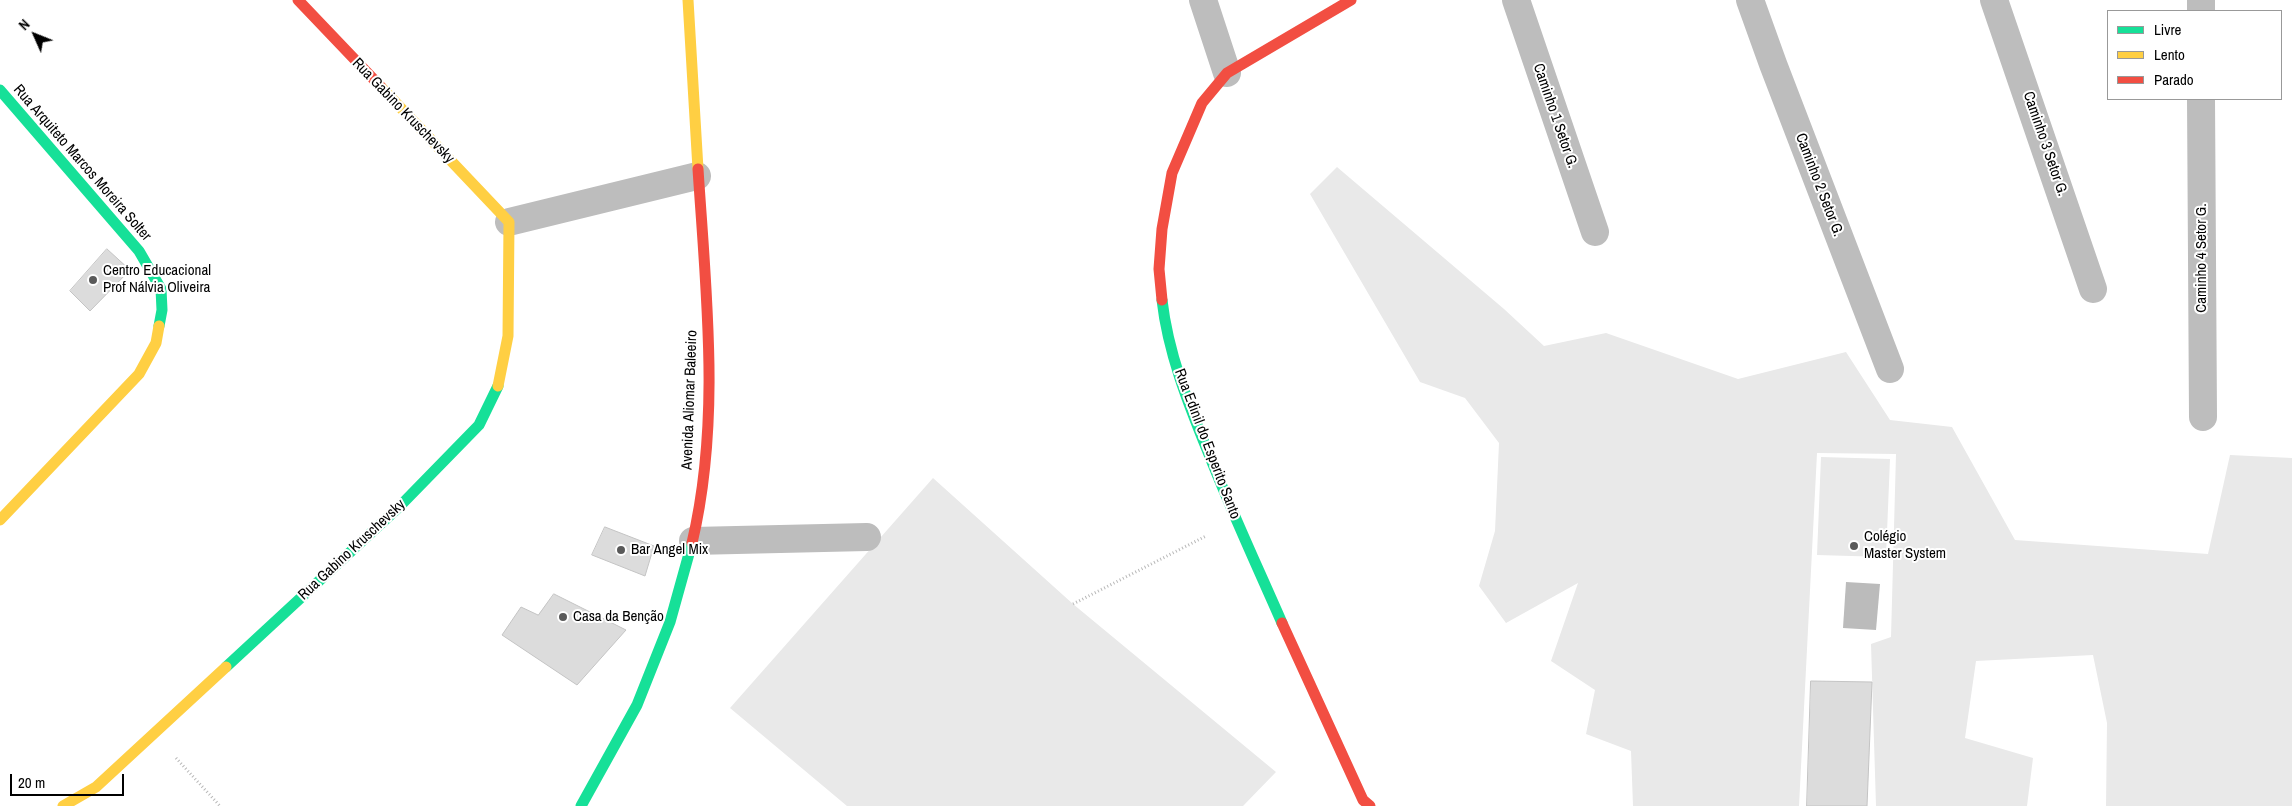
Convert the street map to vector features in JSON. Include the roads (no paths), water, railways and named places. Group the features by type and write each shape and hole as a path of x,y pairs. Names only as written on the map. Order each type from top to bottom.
{"street":[{"name":"Rua Gabino Kruschevsky","path":"63,806 96,787 399,507 479,425 497,390 508,336 509,222 298,0"},
{"name":"Avenida Aliomar Baleeiro","path":"581,806 637,705 670,622 693,541 707,452 709,348 697,176 688,0"},
{"path":"1203,0 1227,74"},
{"name":"Rua Edinil do Esperito Santo","path":"1351,0 1227,74 1202,103 1172,173 1162,229 1159,269 1164,316 1183,390 1236,521 1366,804"},
{"name":"Caminho 1 Setor G.","path":"1516,0 1595,232"},
{"name":"Caminho 2 Setor G.","path":"1750,0 1890,370"},
{"name":"Caminho 3 Setor G.","path":"1994,0 2093,289"},
{"name":"Rua Arquiteto Marcos Moreira Solter","path":"0,90 139,251 161,289 162,310 156,343 138,374 0,520"},
{"name":"Caminho 4 Setor G.","path":"2201,100 2203,417"},
{"path":"509,222 697,176"},
{"path":"693,541 867,537"}],"place":[{"name":"Centro Educacional Prof Nálvia Oliveira","path":"93,280"},
{"name":"Colégio Master System","path":"1854,546"},
{"name":"Bar Angel Mix","path":"621,550"},
{"name":"Casa da Benção","path":"563,617"}]}
